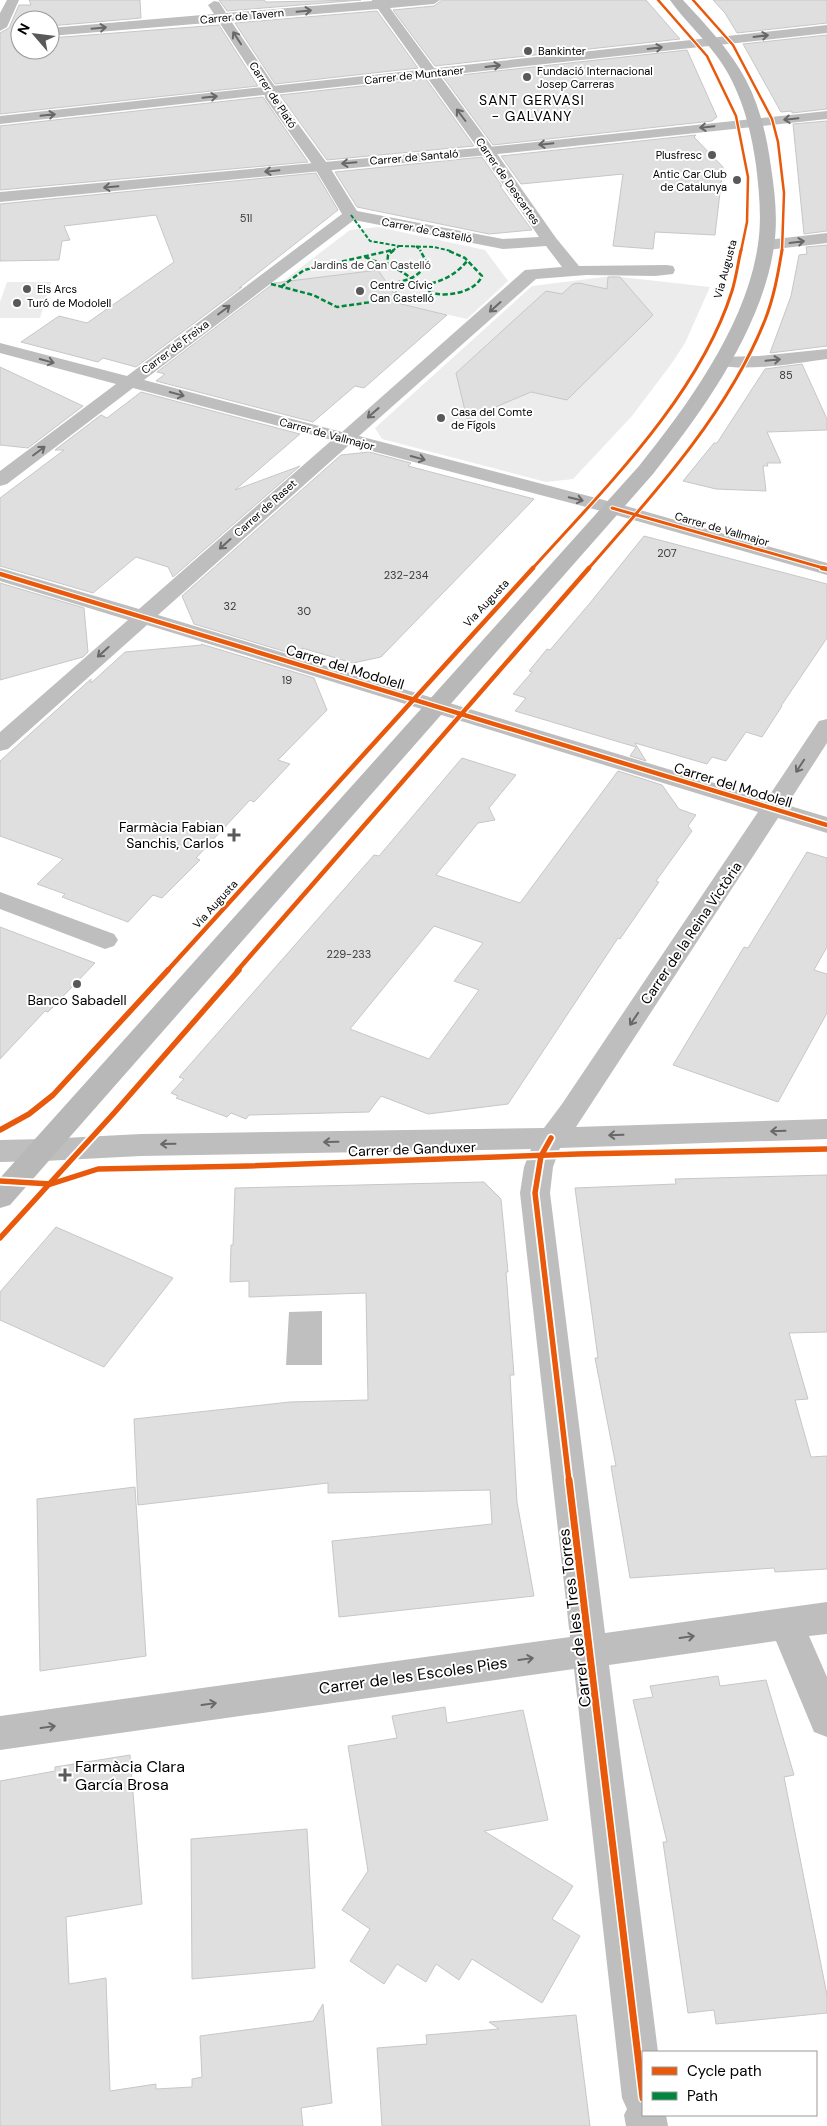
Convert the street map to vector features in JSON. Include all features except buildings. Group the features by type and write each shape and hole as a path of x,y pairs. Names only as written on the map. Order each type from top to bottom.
{"main road":[{"path":"0,1197 44,1150 612,508 678,431 724,361 744,318 767,245 766,183 756,122 738,80 713,42 676,0"}],"street":[{"path":"4,33 14,0"},
{"name":"Carrer de Plató","path":"211,0 270,91 272,98 321,166 351,215"},
{"name":"Carrer de Tavern","path":"60,31 224,18 379,2 434,0"},
{"name":"Carrer de Descartes","path":"379,2 488,150 550,241 574,271"},
{"name":"Carrer de Muntaner","path":"0,120 827,29"},
{"name":"Carrer de Santaló","path":"0,198 827,115"},
{"name":"Carrer de Castelló","path":"351,215 517,259"},
{"name":"Carrer de Freixa","path":"0,480 351,215"},
{"path":"767,245 827,238"},
{"path":"517,259 550,241"},
{"path":"517,259 574,271 600,269 652,272 667,270"},
{"name":"Carrer de Raset","path":"0,744 344,438 517,259"},
{"name":"Carrer de Vallmajor","path":"0,348 612,508 827,569"},
{"path":"724,361 759,361 827,354"},
{"name":"Carrer del Modolell","path":"0,574 827,825"},
{"name":"Carrer de la Reina Victòria","path":"551,1138 572,1111 827,726"},
{"path":"0,900 104,940"},
{"name":"Carrer de Ganduxer","path":"0,1151 141,1145 551,1138 827,1129"},
{"name":"Carrer de les Tres Torres","path":"551,1138 541,1156 535,1193 642,2089"},
{"name":"Carrer de les Escoles Pies","path":"0,1733 827,1618"},
{"path":"786,1623 827,1720"}],"green space":[{"name":"Jardins de Can Castelló","path":"378,227 485,250 508,281 467,319 383,300 270,291 350,230"},
{"path":"612,276 710,287 685,343 672,363 632,416 573,479 546,482 382,439 375,428 532,286"},
{"path":"7,282 51,282 40,318 0,318 0,302"}],"shaded area":[{"path":"322,1311 322,1365 286,1365 289,1312"}],"marked path":[{"path":"351,215 370,241 399,246 388,255 387,266 397,268 405,273 427,292 437,295 449,295 464,291 475,285 482,276 465,258 445,249 423,246 399,246"},
{"path":"388,284 416,277 424,269 427,263 424,255 416,246"},
{"path":"281,287 304,270 393,250"},
{"path":"365,257 387,266"},
{"path":"416,285 431,284 445,279 457,272 468,260"},
{"path":"271,284 313,295 337,307 399,298 390,284"}],"cycle path":[{"name":"Via Augusta","path":"0,1130 29,1114 61,1088 607,486 656,427 681,393 709,345 732,291 747,222 748,177 736,116 707,56 658,0"},
{"path":"0,1238 114,1113 635,515 690,446 724,398 753,347 773,297 782,247 784,193 778,142 766,105 739,54 719,27 693,0"},
{"path":"612,508 827,569"},
{"path":"0,574 827,825"},
{"path":"551,1138 541,1156 535,1193 642,2090"},
{"path":"0,1181 51,1184 98,1169 249,1166 578,1154 827,1149"}],"place":[{"name":"Bankinter","path":"528,51"},
{"name":"Fundació Internacional Josep Carreras","path":"527,77"},
{"name":"Plusfresc","path":"712,155"},
{"name":"Antic Car Club de Catalunya","path":"737,180"},
{"name":"Els Arcs","path":"27,289"},
{"name":"Centre Cívic Can Castelló","path":"360,291"},
{"name":"Turó de Modolell","path":"17,303"},
{"name":"Casa del Comte de Fígols","path":"441,418"},
{"name":"Farmàcia Fabian Sanchis, Carlos","path":"234,835"},
{"name":"Banco Sabadell","path":"77,984"},
{"name":"Farmàcia Clara García Brosa","path":"65,1775"}],"district":[{"name":"SANT GERVASI - GALVANY","path":"532,108"}]}
